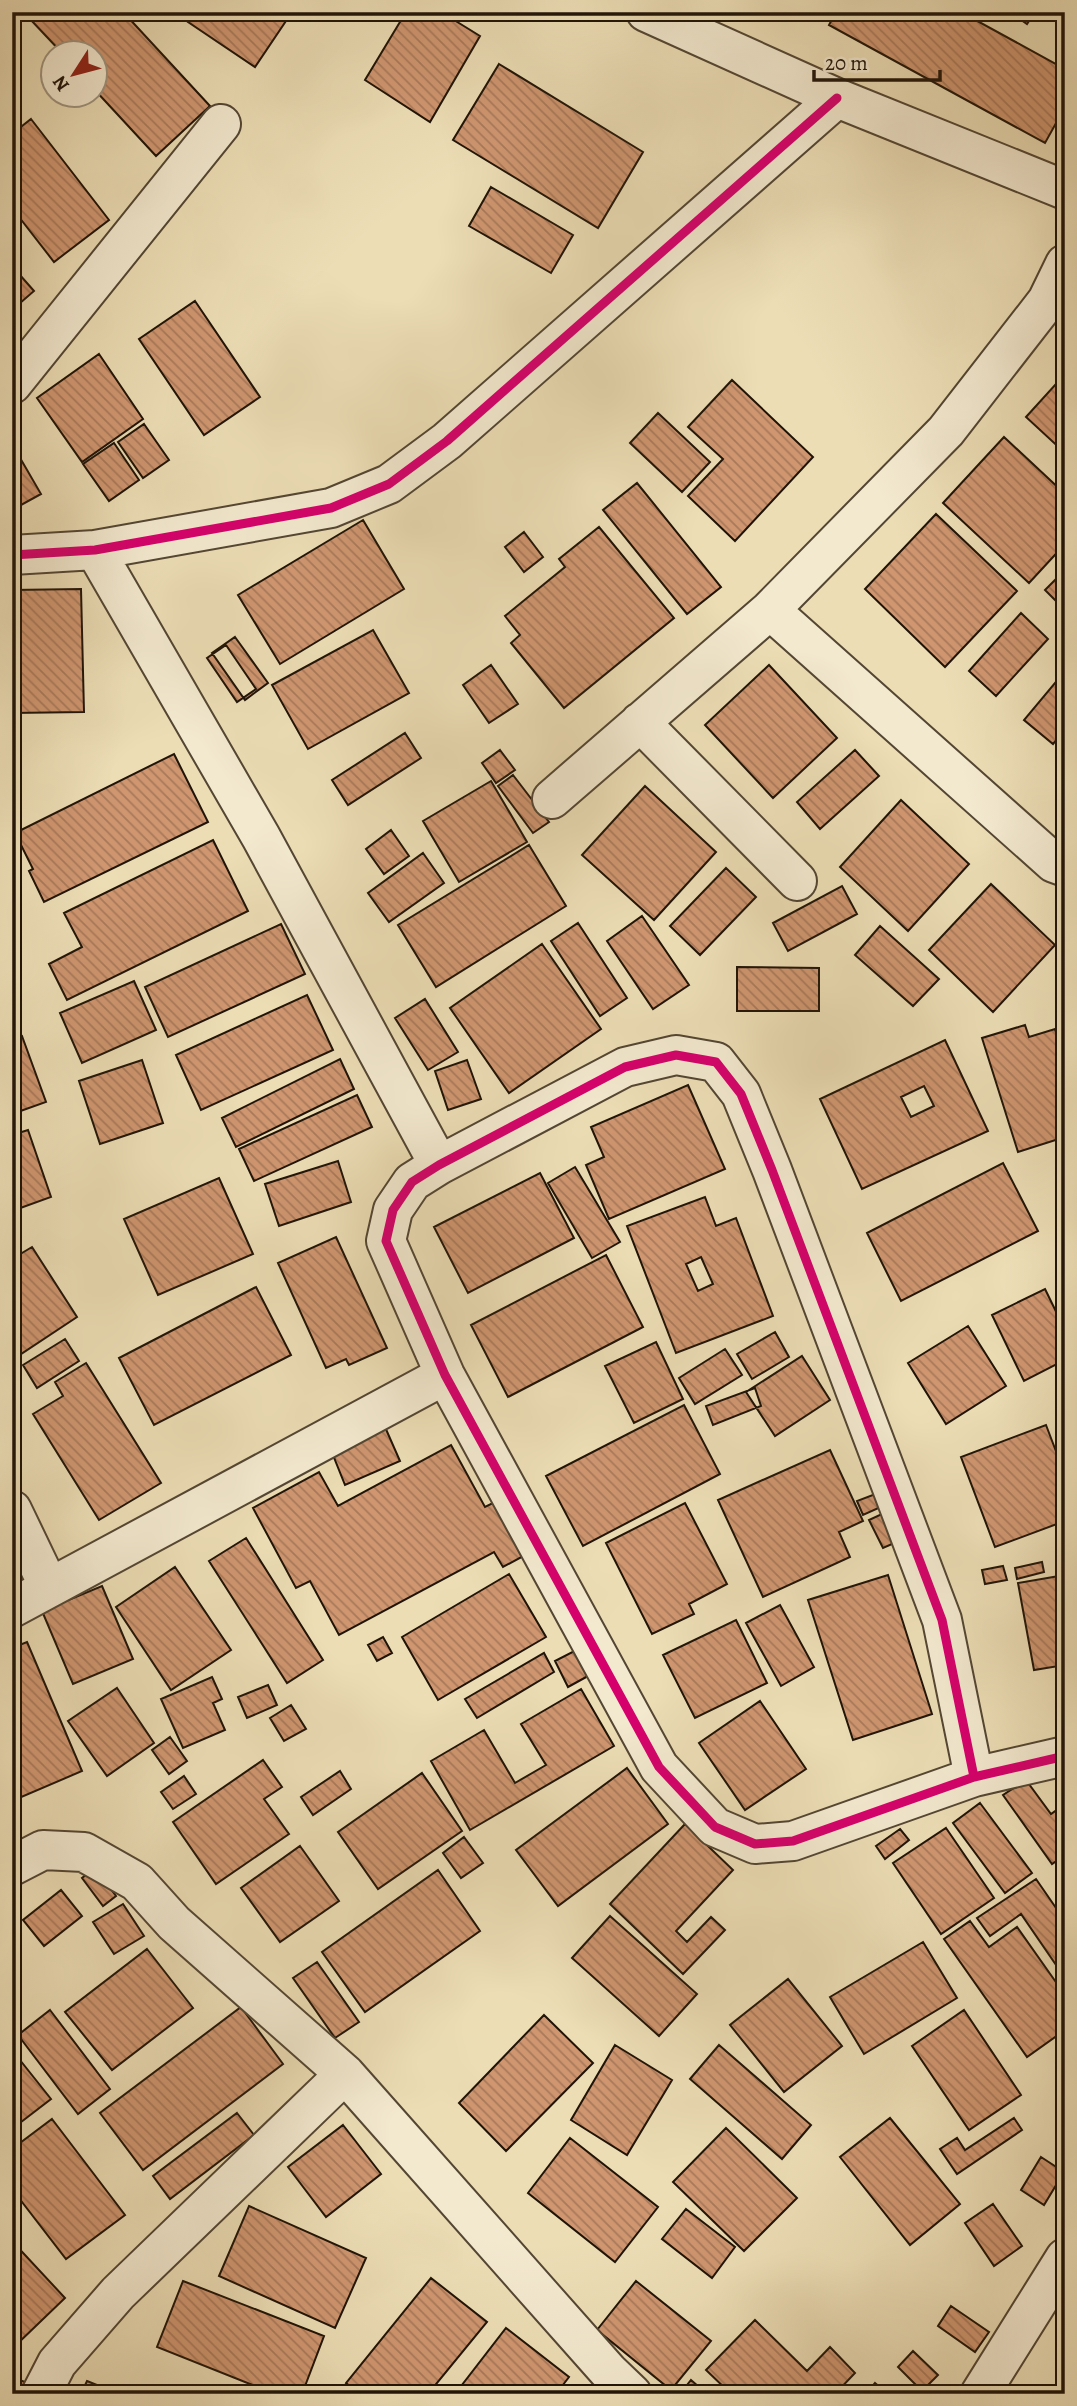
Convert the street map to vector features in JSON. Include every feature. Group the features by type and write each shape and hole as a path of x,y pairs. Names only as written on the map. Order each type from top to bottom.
{"street":[{"path":"646,12 837,98 1065,190"},
{"path":"12,555 95,550 331,508 389,484 447,441 837,98"},
{"path":"12,384 221,124"},
{"path":"552,799 770,610 946,430 1056,309 1065,264"},
{"path":"95,550 261,837 439,1165"},
{"path":"770,610 1054,863 1065,867"},
{"path":"640,722 797,881"},
{"path":"974,1777 942,1620 772,1170 741,1094 716,1062 676,1055 625,1067 439,1165 412,1182 393,1210 386,1241 444,1376 659,1767 715,1827 755,1844 793,1841 974,1777 1065,1756"},
{"path":"12,1608 444,1376"},
{"path":"12,1510 49,1587"},
{"path":"12,1866 43,1850 84,1853 137,1882 174,1923 345,2074 609,2372 632,2394"},
{"path":"41,2394 57,2363 118,2293 345,2074"},
{"path":"980,2394 1065,2258"}],"building":[{"path":"38,12 126,12 210,106 156,156 108,104 108,38 48,38 30,19"},
{"path":"195,12 292,12 255,67 188,22"},
{"path":"406,12 441,12 480,36 430,122 365,80"},
{"path":"836,12 961,12 1065,69 1065,107 1045,143 829,25"},
{"path":"1010,12 1035,12 1027,24"},
{"path":"1065,12 1065,20 1055,14"},
{"path":"499,64 643,152 598,228 453,140"},
{"path":"31,119 109,220 54,262 12,208 12,134"},
{"path":"491,187 573,235 551,273 469,226"},
{"path":"12,266 34,291 12,310"},
{"path":"195,301 260,397 204,435 139,339"},
{"path":"99,354 143,419 82,462 37,398"},
{"path":"1065,374 1065,453 1026,417"},
{"path":"732,380 813,457 735,541 688,496 723,459 688,427"},
{"path":"658,413 710,462 682,492 630,443"},
{"path":"144,424 169,460 143,478 118,442"},
{"path":"1004,437 1065,494 1065,544 1029,583 943,503"},
{"path":"114,443 139,480 109,501 83,464"},
{"path":"12,444 41,494 12,510"},
{"path":"637,483 721,587 687,614 603,510"},
{"path":"936,514 1017,591 945,667 865,589"},
{"path":"363,520 404,589 280,664 238,595"},
{"path":"599,527 674,618 564,708 511,643 520,635 505,616 565,567 559,559"},
{"path":"524,532 543,557 524,572 505,547"},
{"path":"1065,570 1065,610 1045,590"},
{"path":"81,589 84,712 12,713 12,590"},
{"path":"1021,613 1048,639 996,696 969,671"},
{"path":"373,630 409,693 308,749 272,685"},
{"path":"235,637 268,683 245,700 212,653"},
{"path":"226,645 256,689 237,702 207,658"},
{"path":"491,665 518,704 489,723 463,685"},
{"path":"769,665 837,738 773,798 705,725"},
{"path":"1065,671 1065,730 1053,744 1024,720"},
{"path":"405,733 421,758 348,805 332,780"},
{"path":"500,750 515,770 496,783 482,763"},
{"path":"855,750 879,776 820,829 797,802"},
{"path":"174,754 208,822 44,902 29,871 33,869 15,833"},
{"path":"513,775 549,822 533,833 498,786"},
{"path":"491,781 527,842 459,882 423,821"},
{"path":"645,786 716,852 654,920 582,855"},
{"path":"901,800 969,864 908,931 840,867"},
{"path":"391,830 409,856 384,874 366,849"},
{"path":"213,840 248,911 67,1000 49,964 82,947 64,913"},
{"path":"529,845 566,906 436,987 398,925"},
{"path":"423,853 444,883 389,922 368,893"},
{"path":"726,868 756,897 700,955 670,926"},
{"path":"991,884 1055,945 993,1012 929,950"},
{"path":"842,886 857,914 788,951 773,923"},
{"path":"642,916 689,985 653,1009 607,941"},
{"path":"578,923 627,998 600,1016 551,941"},
{"path":"281,924 305,974 168,1037 145,987"},
{"path":"880,926 939,979 913,1006 855,955"},
{"path":"542,944 601,1029 509,1093 450,1008"},
{"path":"737,967 819,968 819,1011 737,1011"},
{"path":"134,981 156,1030 82,1063 60,1013"},
{"path":"307,995 333,1050 201,1110 176,1055"},
{"path":"425,999 458,1052 428,1070 395,1018"},
{"path":"1025,1025 1029,1037 1055,1029 1060,1047 1065,1046 1065,1137 1018,1152 982,1038"},
{"path":"22,1036 46,1102 12,1114 12,1040"},
{"path":"945,1040 988,1131 862,1189 820,1099","holes":["924,1086 934,1106 911,1117 901,1097"]},
{"path":"340,1059 354,1089 236,1147 222,1118"},
{"path":"142,1060 163,1123 100,1144 79,1081"},
{"path":"467,1060 481,1099 448,1110 435,1071"},
{"path":"688,1085 725,1169 609,1219 586,1165 604,1157 591,1127"},
{"path":"357,1095 372,1127 254,1181 239,1149"},
{"path":"28,1130 51,1197 12,1211 12,1135"},
{"path":"338,1161 351,1202 279,1226 265,1184"},
{"path":"1003,1163 1038,1231 901,1301 867,1233"},
{"path":"575,1167 620,1242 592,1258 548,1183"},
{"path":"540,1173 574,1238 468,1293 434,1227"},
{"path":"219,1178 253,1254 158,1295 124,1219"},
{"path":"705,1197 716,1226 736,1218 773,1316 676,1353 627,1226","holes":["701,1257 713,1284 698,1291 686,1264"]},
{"path":"336,1237 387,1348 349,1365 346,1359 326,1368 278,1263"},
{"path":"32,1247 77,1317 18,1356 12,1347 12,1259"},
{"path":"606,1255 643,1327 508,1397 471,1325"},
{"path":"256,1287 291,1355 154,1425 119,1358"},
{"path":"1045,1289 1065,1330 1065,1360 1024,1381 992,1315"},
{"path":"968,1326 1006,1386 946,1424 908,1363"},
{"path":"775,1332 789,1357 752,1379 737,1354"},
{"path":"65,1339 79,1361 37,1388 23,1365"},
{"path":"656,1342 683,1399 634,1423 605,1366"},
{"path":"725,1349 742,1375 695,1404 679,1378"},
{"path":"802,1356 830,1400 775,1436 746,1392"},
{"path":"86,1363 161,1483 99,1520 33,1414 63,1396 55,1382"},
{"path":"755,1388 761,1406 713,1425 706,1406"},
{"path":"684,1405 720,1474 583,1546 546,1476"},
{"path":"1065,1422 1065,1443 1057,1425"},
{"path":"1046,1425 1065,1475 1065,1521 995,1547 961,1457"},
{"path":"385,1427 400,1461 345,1485 331,1450"},
{"path":"451,1445 485,1507 497,1501 527,1554 503,1567 494,1552 339,1635 310,1581 296,1588 253,1508 319,1472 338,1506"},
{"path":"830,1450 863,1521 839,1532 850,1557 763,1597 718,1500"},
{"path":"878,1493 883,1506 863,1515 857,1501"},
{"path":"685,1503 727,1584 689,1604 694,1614 652,1634 606,1543"},
{"path":"884,1513 899,1541 883,1548 869,1520"},
{"path":"246,1538 323,1660 287,1683 209,1561"},
{"path":"1042,1562 1044,1572 1017,1579 1015,1568"},
{"path":"1003,1566 1007,1580 985,1584 982,1570"},
{"path":"175,1567 231,1650 171,1690 116,1607"},
{"path":"509,1574 546,1637 438,1700 402,1637"},
{"path":"888,1575 932,1714 853,1740 808,1600"},
{"path":"1065,1575 1065,1665 1034,1670 1018,1583"},
{"path":"102,1586 133,1659 73,1684 42,1611"},
{"path":"780,1605 814,1667 781,1686 746,1623"},
{"path":"736,1620 767,1683 695,1718 663,1655"},
{"path":"383,1637 392,1653 377,1661 368,1645"},
{"path":"27,1642 82,1771 12,1801 12,1648"},
{"path":"586,1645 599,1670 568,1687 555,1661"},
{"path":"544,1653 554,1672 477,1718 465,1699"},
{"path":"212,1677 222,1699 213,1703 225,1730 183,1748 161,1699"},
{"path":"268,1685 277,1705 247,1718 238,1697"},
{"path":"117,1688 154,1743 107,1776 68,1721"},
{"path":"581,1689 614,1746 470,1830 431,1761 484,1730 515,1783 546,1765 521,1724"},
{"path":"760,1701 806,1769 745,1810 699,1743"},
{"path":"291,1705 306,1729 284,1741 270,1718"},
{"path":"170,1737 187,1761 169,1774 152,1750"},
{"path":"263,1760 282,1787 264,1799 289,1834 216,1884 173,1822"},
{"path":"627,1768 668,1824 558,1906 516,1850"},
{"path":"340,1771 351,1789 313,1815 301,1797"},
{"path":"422,1773 462,1831 378,1889 338,1832"},
{"path":"184,1776 196,1794 173,1809 161,1792"},
{"path":"1026,1780 1051,1814 1065,1804 1065,1855 1052,1864 1003,1795"},
{"path":"980,1803 1032,1873 1005,1893 953,1823"},
{"path":"685,1824 733,1870 676,1931 687,1942 711,1917 725,1930 683,1974 610,1904"},
{"path":"946,1828 994,1898 941,1934 893,1863"},
{"path":"900,1829 909,1840 885,1859 876,1846"},
{"path":"464,1837 483,1863 461,1878 443,1853"},
{"path":"300,1846 339,1901 280,1942 241,1888"},
{"path":"95,1868 116,1896 103,1906 82,1878"},
{"path":"438,1870 480,1931 365,2012 322,1952"},
{"path":"1036,1879 1065,1921 1065,1978 1021,1914 990,1936 977,1918"},
{"path":"61,1890 82,1916 44,1946 23,1920"},
{"path":"123,1904 144,1936 114,1954 93,1922"},
{"path":"610,1916 697,1994 659,2036 572,1958"},
{"path":"970,1921 989,1947 1017,1927 1065,1995 1065,2030 1027,2057 944,1939"},
{"path":"923,1942 957,1998 864,2054 830,1997"},
{"path":"147,1949 193,2008 112,2070 65,2012"},
{"path":"317,1962 359,2022 335,2038 293,1978"},
{"path":"788,1979 842,2046 784,2092 730,2025"},
{"path":"241,2007 283,2064 143,2170 100,2113"},
{"path":"50,2010 110,2089 78,2114 18,2035"},
{"path":"964,2010 1021,2095 969,2130 912,2046"},
{"path":"544,2015 593,2063 506,2151 459,2103"},
{"path":"615,2045 672,2080 627,2155 571,2120"},
{"path":"719,2045 811,2125 782,2159 690,2079"},
{"path":"12,2050 51,2099 12,2129"},
{"path":"237,2113 254,2135 170,2199 153,2176"},
{"path":"890,2118 960,2204 910,2245 840,2157"},
{"path":"1014,2118 1022,2130 957,2174 940,2149 957,2138 965,2150"},
{"path":"52,2119 125,2215 66,2259 12,2189 12,2149"},
{"path":"343,2125 381,2174 326,2217 288,2167"},
{"path":"726,2128 797,2198 744,2251 673,2182"},
{"path":"570,2138 658,2207 615,2262 528,2193"},
{"path":"1041,2157 1064,2172 1044,2205 1021,2190"},
{"path":"993,2204 1022,2246 994,2266 965,2223"},
{"path":"249,2206 366,2258 335,2328 219,2276"},
{"path":"686,2209 735,2247 712,2278 662,2239"},
{"path":"12,2241 65,2298 15,2346 12,2343"},
{"path":"431,2278 487,2322 428,2394 359,2394 346,2383"},
{"path":"183,2281 324,2336 302,2394 275,2394 157,2347"},
{"path":"636,2281 711,2341 671,2390 597,2330"},
{"path":"951,2306 989,2332 975,2352 938,2326"},
{"path":"755,2320 807,2371 830,2347 855,2373 835,2394 731,2394 706,2370"},
{"path":"506,2328 569,2377 556,2394 455,2394"},
{"path":"913,2351 938,2375 922,2391 898,2367"},
{"path":"12,2377 25,2382 20,2394 12,2394"},
{"path":"691,2380 707,2394 680,2394"},
{"path":"87,2381 119,2394 81,2394"},
{"path":"875,2383 888,2394 866,2394"},
{"path":"579,2386 592,2394 575,2394"}],"cycle path":[{"path":"12,555 95,550 331,508 389,484 447,441 837,98"},
{"path":"974,1777 942,1620 772,1170 741,1094 716,1062 676,1055 625,1067 439,1165 412,1182 393,1210 386,1241 445,1375 659,1767 715,1827 755,1844 793,1841 974,1777 1065,1756"}]}
